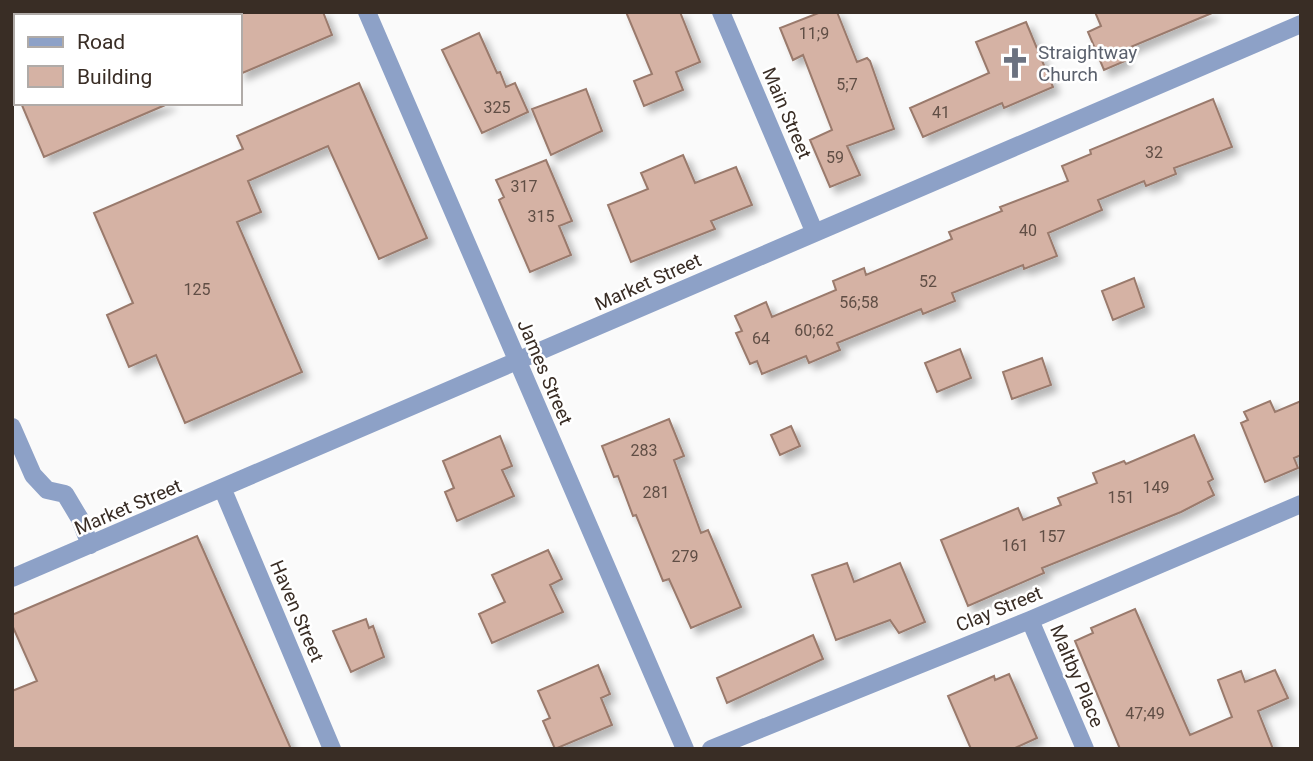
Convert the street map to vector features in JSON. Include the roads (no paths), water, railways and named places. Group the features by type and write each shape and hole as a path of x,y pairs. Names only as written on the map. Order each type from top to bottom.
{"street":[{"name":"James Street","path":"367,12 685,749"},
{"name":"Main Street","path":"721,12 814,231"},
{"name":"Market Street","path":"12,578 223,490 814,231 1301,24"},
{"path":"12,427 33,475 47,490 65,494 80,519 90,545"},
{"name":"Haven Street","path":"223,490 332,749"},
{"name":"Clay Street","path":"712,749 1030,620 1301,504"},
{"name":"Maltby Place","path":"1030,620 1085,749"}],"place":[{"name":"Straightway Church","path":"1015,63"}]}
